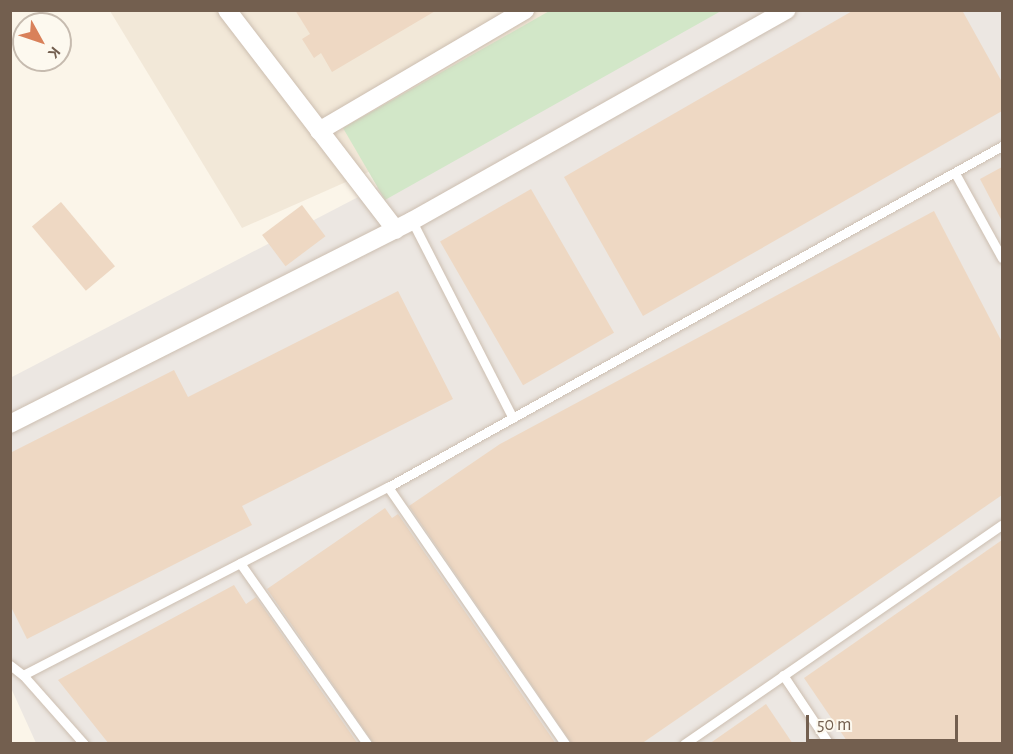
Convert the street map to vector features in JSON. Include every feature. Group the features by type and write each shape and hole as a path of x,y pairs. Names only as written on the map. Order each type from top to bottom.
{"street":[{"path":"227,10 320,131 404,226"},
{"path":"320,131 525,10"},
{"path":"10,424 404,226 787,10"}],"lane":[{"path":"22,675 388,487 1002,146"},
{"path":"956,173 1002,258"},
{"path":"404,226 513,418"},
{"path":"388,487 565,744"},
{"path":"684,744 1002,525"},
{"path":"240,563 367,744"},
{"path":"10,665 22,675 84,744"},
{"path":"783,675 829,744"}],"shaded area":[{"path":"110,11 732,11 242,228"},
{"path":"716,11 1002,11 1002,743 36,743 11,688 10,378"}],"green space":[{"path":"551,10 721,11 385,200 343,128"}],"building":[{"path":"295,10 437,10 332,72 321,53 314,58 302,39 310,34"},
{"path":"854,10 962,10 1002,82 1002,111 643,316 564,177"},
{"path":"1002,167 1002,221 980,179"},
{"path":"531,189 614,333 523,385 440,242"},
{"path":"61,202 115,266 86,291 32,226"},
{"path":"302,205 325,236 286,266 262,235"},
{"path":"934,211 1002,342 1002,495 641,744 572,744 409,506 500,444"},
{"path":"398,291 453,399 242,506 252,525 27,639 10,605 10,453 174,370 188,397"},
{"path":"385,508 392,518 398,514 556,744 374,744 267,589"},
{"path":"1002,540 1002,744 849,744 804,678"},
{"path":"234,585 246,604 256,597 358,744 109,744 58,680"},
{"path":"766,704 793,744 709,744"}]}
